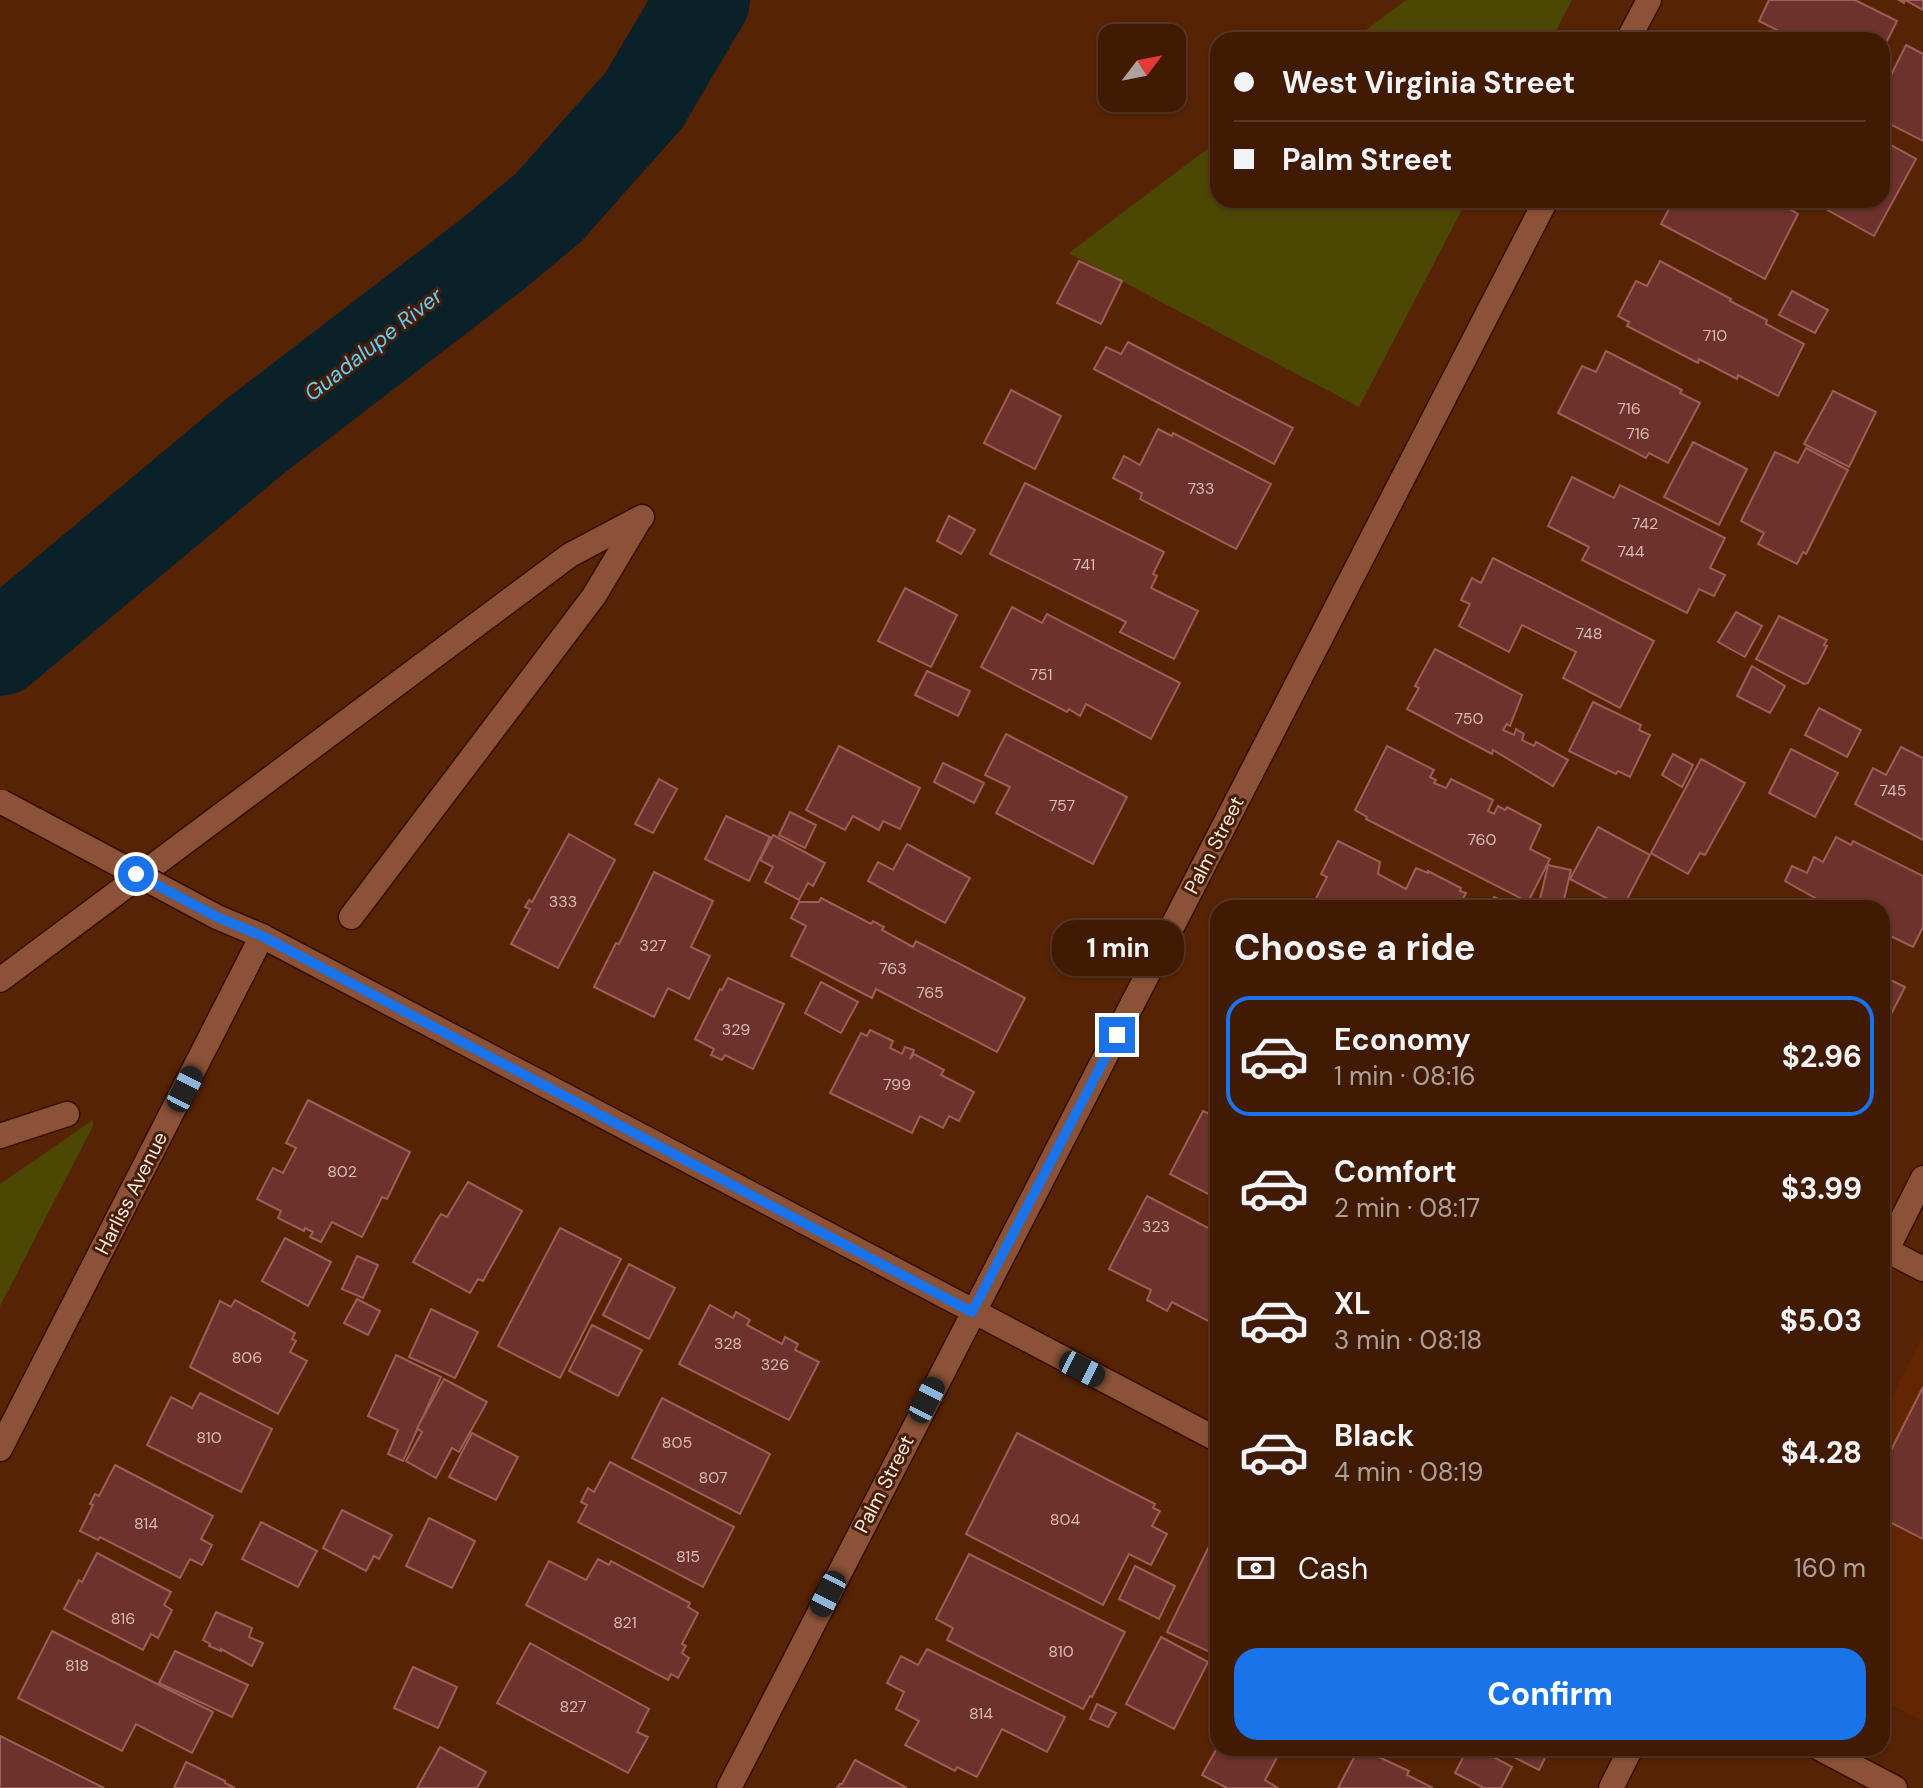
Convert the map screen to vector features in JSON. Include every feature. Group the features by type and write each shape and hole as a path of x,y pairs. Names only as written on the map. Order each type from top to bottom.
{"street":[{"path":"1632,32 1649,0"},
{"name":"Palm Street","path":"729,1788 1542,208"},
{"path":"0,980 570,555 642,517 594,596 351,917"},
{"path":"1,801 1210,1436"},
{"name":"Harliss Avenue","path":"0,1449 262,936"},
{"path":"0,1136 67,1114"},
{"path":"1890,1242 1923,1178"},
{"path":"1890,1256 1923,1269"},
{"path":"1611,1788 1627,1756"},
{"path":"1834,1756 1895,1788"}],"shaded area":[{"path":"1406,0 1572,0 1555,32 1364,32"},
{"path":"1210,147 1210,208 1463,208 1359,407 1069,253"},
{"path":"93,1120 93,1126 0,1306 0,1184"},
{"path":"1923,1336 1923,1721 1890,1704 1890,1401"}],"building":[{"path":"1769,0 1855,0 1897,21 1890,35 1890,32 1781,32 1759,21"},
{"path":"1905,0 1923,0 1923,10"},
{"path":"1906,45 1923,54 1923,141 1890,124 1890,77"},
{"path":"1890,144 1916,159 1890,207"},
{"path":"1670,208 1787,208 1798,214 1765,279 1661,224"},
{"path":"1824,208 1889,208 1874,236"},
{"path":"1079,261 1122,281 1101,324 1057,303"},
{"path":"1660,261 1731,299 1767,320 1766,324 1804,344 1778,396 1738,375 1737,379 1699,359 1698,363 1627,326 1629,322 1618,316 1636,281 1647,286"},
{"path":"1792,291 1828,310 1815,333 1779,315"},
{"path":"1128,342 1293,428 1274,464 1094,369 1106,347 1121,354"},
{"path":"1606,351 1682,390 1680,393 1700,403 1668,463 1649,453 1646,458 1558,413 1582,366 1596,372"},
{"path":"1011,390 1061,416 1035,469 984,443"},
{"path":"1833,391 1876,412 1849,467 1804,444"},
{"path":"1158,429 1172,436 1173,433 1271,484 1236,549 1140,499 1142,493 1113,478 1124,456 1140,465"},
{"path":"1693,442 1747,469 1719,525 1664,497"},
{"path":"1806,448 1848,470 1806,554 1803,552 1797,564 1758,544 1764,533 1741,521 1775,452 1798,463"},
{"path":"1572,477 1614,498 1620,485 1725,538 1710,568 1725,575 1714,596 1699,589 1687,613 1582,560 1589,547 1548,526"},
{"path":"1025,483 1164,552 1153,574 1157,576 1151,588 1198,611 1174,659 1120,632 1126,622 990,554"},
{"path":"949,516 975,530 961,554 937,541"},
{"path":"1493,558 1654,641 1620,708 1563,678 1576,652 1522,625 1509,652 1459,626 1470,604 1461,600 1472,578 1481,583"},
{"path":"905,588 957,615 931,667 878,641"},
{"path":"1012,607 1042,623 1047,614 1180,683 1151,739 1086,704 1080,716 1069,709 1067,712 981,667"},
{"path":"1736,612 1762,626 1745,657 1718,642"},
{"path":"1779,616 1827,640 1824,645 1827,646 1808,683 1804,684 1756,659"},
{"path":"1435,649 1522,695 1510,726 1507,724 1503,730 1514,735 1516,729 1524,734 1522,740 1534,746 1536,742 1568,760 1553,786 1493,750 1492,754 1407,709 1419,688 1415,686"},
{"path":"1752,666 1785,686 1770,713 1737,696"},
{"path":"927,671 970,691 958,716 915,695"},
{"path":"1593,702 1641,725 1639,730 1650,735 1630,777 1618,771 1616,774 1569,751"},
{"path":"1819,708 1861,730 1847,757 1805,735"},
{"path":"1006,734 1127,797 1093,864 996,813 1010,787 985,775"},
{"path":"839,746 920,788 900,829 883,821 879,830 853,816 845,830 806,810"},
{"path":"1387,746 1434,770 1430,777 1436,780 1434,783 1446,788 1451,779 1493,800 1488,811 1494,814 1498,806 1505,810 1507,807 1541,825 1530,849 1550,859 1529,900 1524,900 1366,819 1355,810"},
{"path":"1901,747 1923,758 1923,840 1855,804 1873,768 1886,775"},
{"path":"1791,749 1838,773 1815,817 1769,793"},
{"path":"1673,754 1693,765 1682,787 1662,775"},
{"path":"1701,759 1745,783 1705,855 1700,853 1688,874 1651,853"},
{"path":"943,763 984,783 974,803 934,782"},
{"path":"659,779 677,789 653,833 635,824"},
{"path":"790,812 816,825 805,848 779,835"},
{"path":"726,816 770,837 749,881 705,859"},
{"path":"1598,827 1650,855 1627,900 1610,900 1570,879"},
{"path":"569,834 615,860 558,968 511,944 530,909 525,907 529,900 532,902"},
{"path":"773,835 825,863 813,886 808,883 799,900 765,882 773,867 760,860"},
{"path":"1836,837 1851,845 1853,841 1923,876 1923,927 1913,947 1890,936 1890,900 1819,900 1785,881 1792,866 1807,873 1814,857 1823,862"},
{"path":"1338,841 1380,862 1378,874 1406,889 1416,868 1428,871 1466,893 1462,900 1315,900 1327,877 1321,874"},
{"path":"907,844 970,878 945,923 868,881 878,862 893,870"},
{"path":"1548,865 1571,870 1564,900 1540,900"},
{"path":"654,872 713,901 691,947 710,956 689,999 668,988 654,1017 594,987"},
{"path":"821,898 871,924 873,921 884,927 882,930 913,947 916,941 1025,998 997,1052 876,989 872,998 791,956 806,926 791,918 799,902 819,902"},
{"path":"728,978 784,1004 753,1069 725,1055 722,1060 711,1055 714,1049 695,1039"},
{"path":"1890,980 1905,987 1890,1016"},
{"path":"821,982 858,1002 841,1033 805,1013"},
{"path":"870,1030 893,1041 890,1048 902,1054 905,1047 914,1050 910,1059 914,1054 944,1070 941,1075 974,1092 959,1121 949,1116 943,1128 920,1116 912,1133 830,1093 861,1033 867,1036"},
{"path":"308,1100 410,1152 387,1199 382,1197 362,1237 332,1222 321,1242 310,1237 313,1232 305,1228 304,1231 278,1218 281,1211 257,1199 273,1168 283,1173 296,1148 286,1143"},
{"path":"1203,1111 1210,1114 1210,1195 1170,1174"},
{"path":"468,1182 522,1211 483,1281 478,1279 470,1293 413,1262 441,1214 447,1217"},
{"path":"1147,1196 1210,1229 1210,1322 1172,1302 1167,1311 1147,1300 1151,1290 1109,1269"},
{"path":"560,1228 621,1259 560,1378 498,1346"},
{"path":"285,1238 331,1262 308,1306 262,1281"},
{"path":"357,1256 378,1265 363,1298 342,1289"},
{"path":"629,1264 675,1288 649,1339 603,1315"},
{"path":"357,1299 380,1311 368,1335 344,1323"},
{"path":"235,1300 295,1333 292,1339 296,1341 290,1352 307,1361 278,1414 190,1367 220,1301 231,1307"},
{"path":"710,1305 733,1318 736,1312 750,1320 747,1325 782,1344 785,1337 798,1344 795,1350 819,1362 789,1420 679,1364"},
{"path":"431,1309 478,1332 455,1378 409,1357"},
{"path":"592,1325 642,1350 618,1396 569,1371"},
{"path":"396,1355 441,1377 403,1461 388,1454 398,1430 368,1416"},
{"path":"444,1379 487,1402 459,1452 452,1448 436,1478 406,1461 422,1432 417,1428"},
{"path":"1923,1387 1923,1539 1890,1522 1890,1452"},
{"path":"200,1393 272,1429 241,1492 147,1445 171,1397 192,1408"},
{"path":"662,1398 770,1454 740,1514 632,1458"},
{"path":"472,1433 518,1457 496,1500 449,1477"},
{"path":"1017,1433 1155,1504 1153,1508 1160,1511 1152,1526 1167,1534 1151,1565 1129,1554 1103,1605 966,1534"},
{"path":"610,1462 734,1527 703,1587 578,1522 587,1505 581,1502 588,1488 594,1492"},
{"path":"115,1465 213,1516 201,1539 212,1545 202,1565 190,1559 180,1578 100,1537 98,1540 80,1531 95,1494 99,1496"},
{"path":"342,1510 392,1535 379,1559 374,1556 366,1571 323,1548"},
{"path":"429,1518 475,1541 452,1588 406,1566"},
{"path":"261,1522 317,1551 298,1587 242,1559"},
{"path":"1210,1544 1210,1652 1167,1632"},
{"path":"97,1553 171,1592 164,1605 172,1610 158,1638 151,1634 143,1650 64,1609"},
{"path":"969,1554 1125,1632 1083,1709 947,1640 953,1628 936,1619"},
{"path":"598,1559 609,1565 611,1561 690,1603 688,1607 698,1613 682,1644 686,1646 682,1653 689,1658 678,1678 671,1674 668,1680 526,1605 549,1561 586,1580"},
{"path":"1135,1566 1175,1586 1159,1619 1119,1599"},
{"path":"216,1612 252,1628 249,1637 263,1643 252,1666 209,1646 203,1640"},
{"path":"52,1631 213,1712 192,1753 136,1724 122,1751 18,1698"},
{"path":"1161,1637 1208,1662 1174,1729 1126,1704"},
{"path":"530,1643 649,1709 637,1732 648,1737 628,1773 497,1703"},
{"path":"927,1649 1065,1717 1047,1752 1002,1729 977,1777 957,1767 955,1771 905,1745 919,1721 896,1709 904,1692 887,1683 901,1656 918,1665"},
{"path":"175,1651 248,1685 232,1717 159,1683"},
{"path":"413,1667 457,1687 438,1728 394,1708"},
{"path":"1097,1704 1116,1713 1108,1727 1090,1719"},
{"path":"0,1736 104,1788 0,1788"},
{"path":"440,1747 486,1772 477,1788 417,1788"},
{"path":"1212,1756 1278,1756 1265,1780 1278,1788 1227,1788 1202,1775"},
{"path":"1355,1756 1376,1756 1409,1771 1407,1775 1433,1788 1338,1788"},
{"path":"1464,1756 1492,1756 1512,1767 1501,1788 1484,1788 1455,1773"},
{"path":"1512,1756 1546,1756 1539,1770"},
{"path":"855,1760 907,1788 837,1788"},
{"path":"186,1762 225,1781 235,1788 174,1788"}],"waterway":[{"name":"Guadalupe River","path":"0,649 254,437 494,253 549,207 644,100 703,0"}],"route":[{"path":"136,874 217,917 262,936 972,1312 1117,1035"}]}
